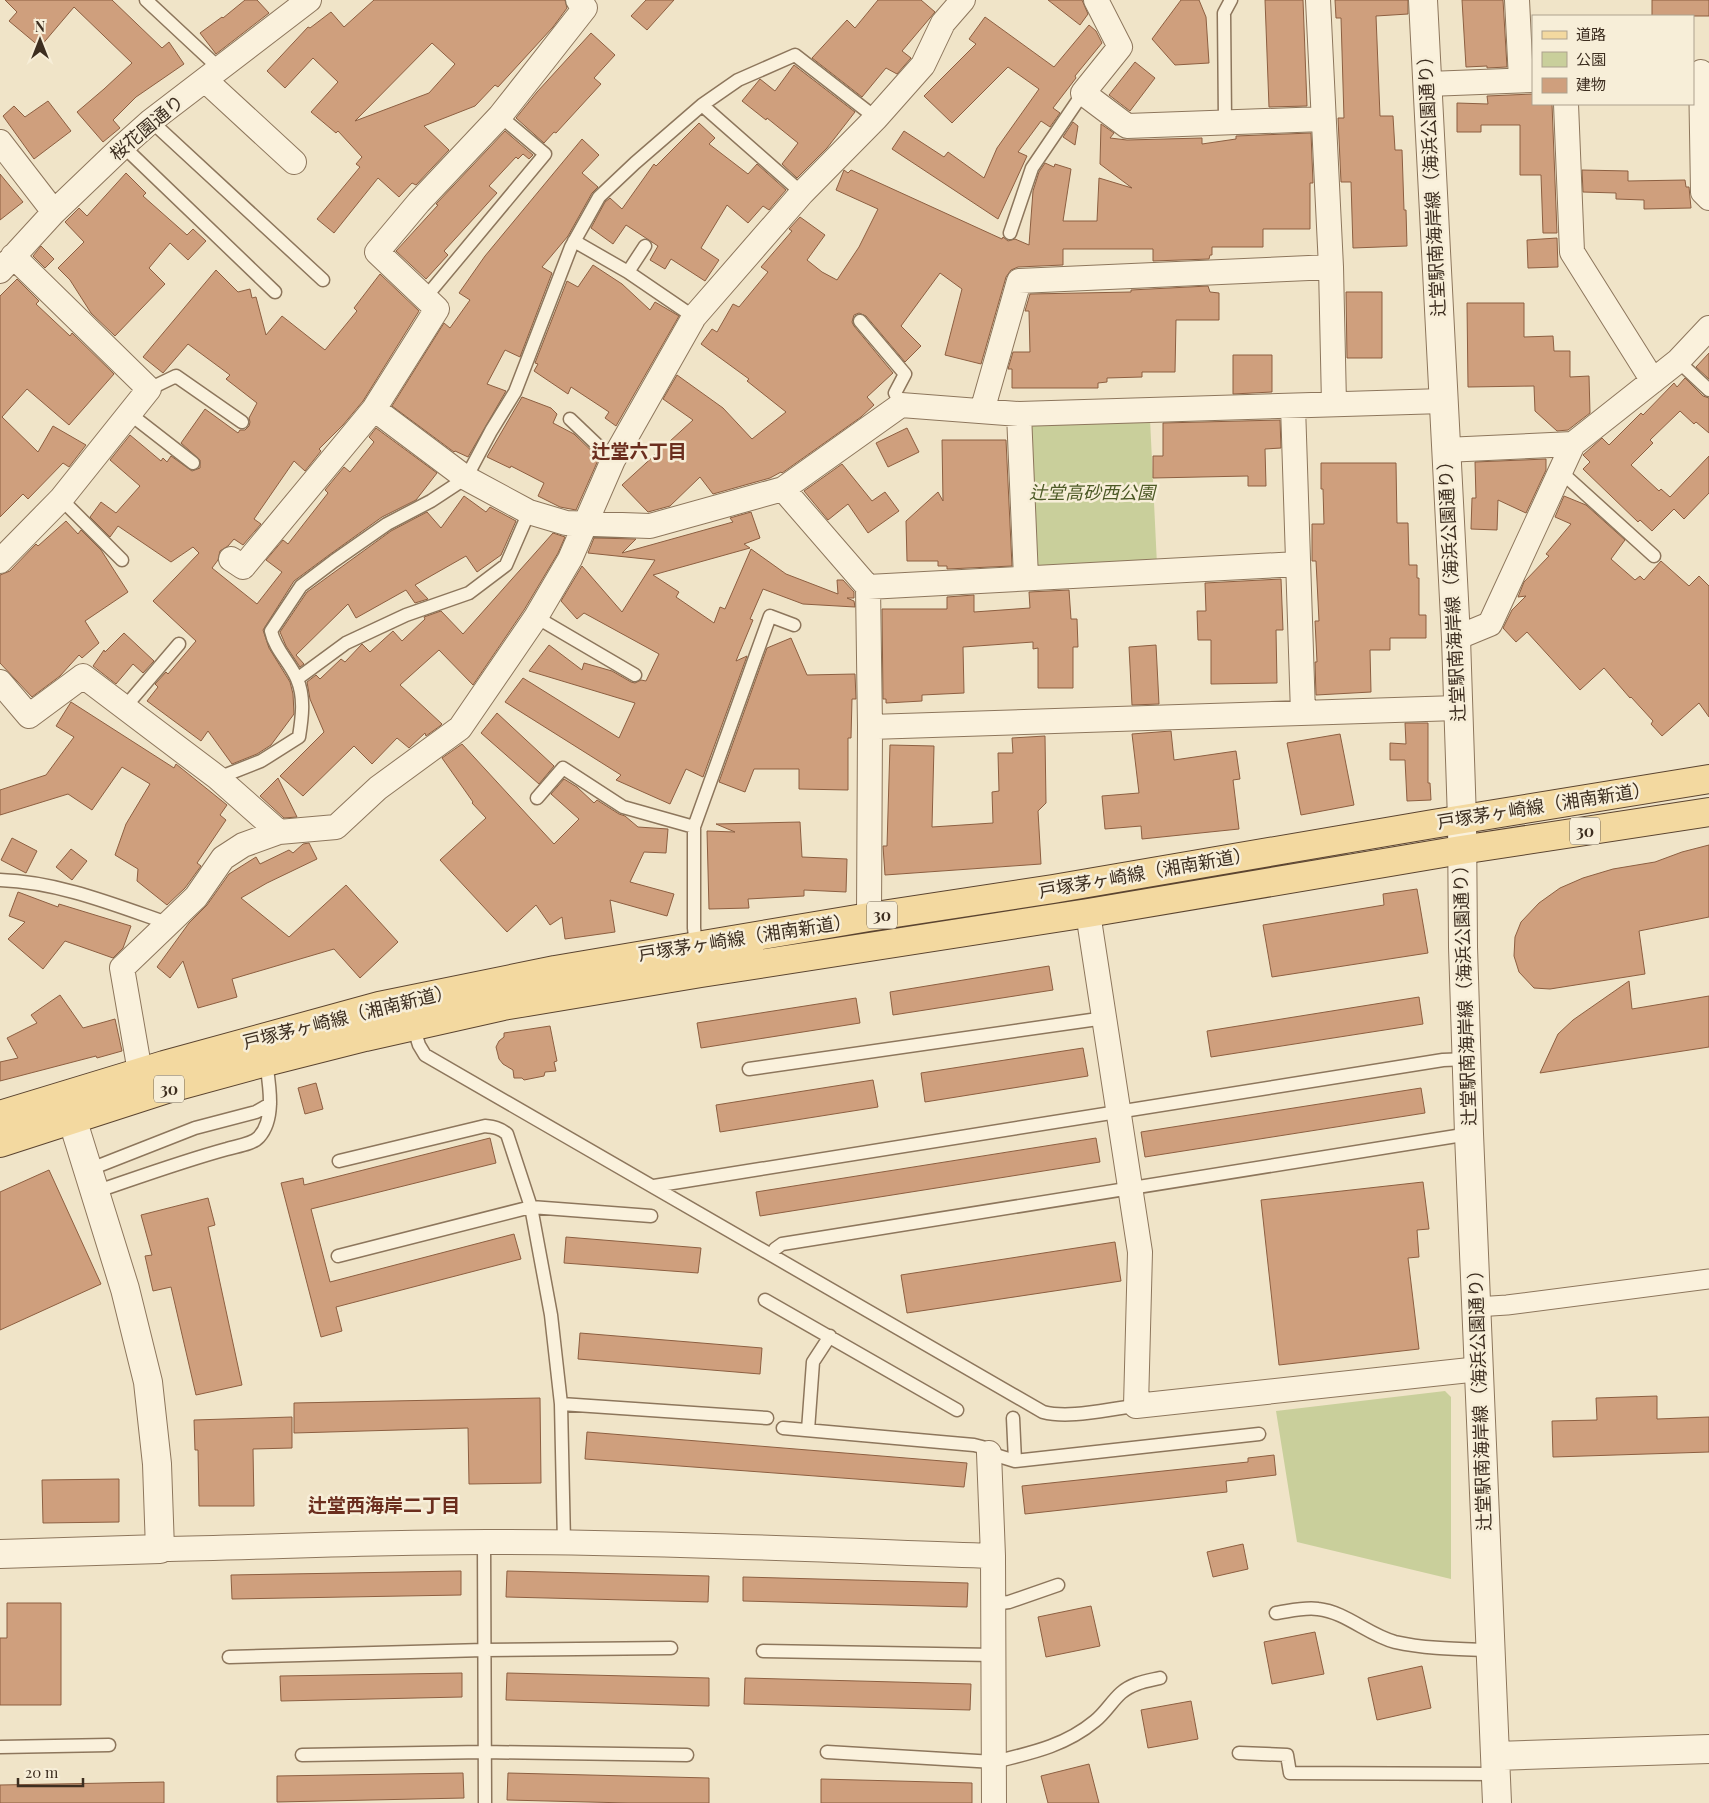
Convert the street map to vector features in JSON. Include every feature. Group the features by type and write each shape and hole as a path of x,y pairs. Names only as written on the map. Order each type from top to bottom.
{"main road":[{"name":"戸塚茅ヶ崎線（湘南新道）","path":"0,1143 140,1072 379,1006 556,970 696,946 1054,889 1709,779"},
{"name":"戸塚茅ヶ崎線（湘南新道）","path":"0,1114 69,1108 167,1089 266,1062 503,1006 681,976 1088,913 1461,850 1709,812"}],"street":[{"name":"桜花園通り","path":"6,264 54,212 151,121 309,0"},
{"path":"231,559 242,567 374,409 437,309 377,252 419,202 500,116 584,8 578,0"},
{"path":"140,1072 122,968 196,897 223,858 243,845 279,832 336,827 378,788 460,728 536,617 570,560 613,460 694,317 802,193 876,118 922,65 943,23 964,0"},
{"path":"1096,0 1120,48 1083,93 1126,126 1323,119"},
{"path":"1318,0 1331,267 1334,404"},
{"name":"辻堂駅南海岸線（海浜公園通り）","path":"1424,0 1445,450 1456,638 1469,1134 1497,1803"},
{"path":"1428,84 1527,80 1517,0"},
{"path":"1701,72 1703,192 1709,198"},
{"path":"212,75 294,162"},
{"path":"1566,105 1572,252 1653,381"},
{"path":"0,142 54,212"},
{"path":"0,561 61,499 149,389 6,264"},
{"path":"982,411 1018,281 1331,267"},
{"path":"1456,638 1490,624 1572,444 1678,361 1709,328"},
{"path":"374,409 466,478 529,512 566,522 650,526 783,488 901,405 1018,414 1443,401"},
{"path":"1293,406 1303,713"},
{"path":"1018,414 1026,578"},
{"path":"1445,450 1572,444"},
{"path":"783,488 868,587 870,728 869,917"},
{"path":"868,587 1298,564"},
{"path":"0,682 29,716 83,676 218,778 279,832"},
{"path":"870,728 1457,708"},
{"path":"1088,913 1140,1252 1136,1406 1479,1369"},
{"path":"69,1108 125,1289 148,1382 157,1464 160,1549"},
{"path":"1476,1307 1507,1305 1709,1279"},
{"path":"990,1453 993,1556 994,1803"},
{"path":"0,1554 484,1542 564,1542 768,1547 993,1556"},
{"path":"1496,1765 1709,1750"}],"lane":[{"path":"146,0 212,75"},
{"path":"1225,121 1224,13 1231,0"},
{"path":"218,778 261,761 299,737 303,705 297,679 273,641 271,632 301,586 334,560 387,524 431,501 466,478 491,431 515,392 574,241 599,197 702,105 738,80 795,55 876,118"},
{"path":"1010,233 1032,168 1083,93"},
{"path":"702,105 802,193"},
{"path":"425,298 545,154 500,116"},
{"path":"151,121 323,280"},
{"path":"123,146 274,292"},
{"path":"574,241 628,272 694,317"},
{"path":"628,272 645,246"},
{"path":"860,321 905,374 895,393 901,405"},
{"path":"1678,361 1709,390"},
{"path":"149,389 176,376 242,422"},
{"path":"130,414 193,464"},
{"path":"570,419 613,460"},
{"path":"1560,471 1654,556"},
{"path":"61,499 122,560"},
{"path":"297,679 346,643 406,615 469,594 506,565 529,512"},
{"path":"696,946 694,928 694,827 770,616 794,625"},
{"path":"536,617 635,675"},
{"path":"125,707 179,644"},
{"path":"537,798 563,768 623,807 694,827"},
{"path":"0,880 15,880 70,890 170,924"},
{"path":"749,1069 1104,1018"},
{"path":"413,1026 424,1055 1043,1412 1053,1415 1065,1415 1136,1406"},
{"path":"654,1186 1443,1060 1467,1059"},
{"path":"92,1181 202,1156 243,1145 259,1138 268,1123 270,1104 266,1062"},
{"path":"92,1181 195,1128 256,1112 270,1104"},
{"path":"339,1161 485,1126 501,1129 507,1134 531,1207 551,1315 561,1404 564,1542"},
{"path":"775,1250 782,1244 1469,1134"},
{"path":"338,1256 531,1207 651,1216"},
{"path":"765,1300 957,1410"},
{"path":"808,1430 813,1362 830,1336"},
{"path":"561,1404 767,1418"},
{"path":"1013,1418 1015,1461"},
{"path":"783,1428 974,1445 982,1447 990,1453 1015,1461 1259,1434"},
{"path":"484,1542 483,1752 485,1803"},
{"path":"993,1604 1009,1602 1058,1585"},
{"path":"1276,1614 1301,1609 1318,1609 1337,1614 1369,1632 1394,1641 1428,1648 1490,1650"},
{"path":"229,1657 484,1650 671,1648"},
{"path":"763,1651 994,1655"},
{"path":"827,1752 994,1762 1019,1757 1059,1744 1095,1721 1123,1691 1138,1683 1160,1678"},
{"path":"0,1747 110,1745"},
{"path":"302,1755 483,1752 687,1755"},
{"path":"1239,1753 1287,1755 1290,1773 1496,1765"}],"green space":[{"name":"辻堂高砂西公園","path":"1150,419 1157,565 1033,570 1026,421"},
{"path":"1445,1391 1451,1397 1451,1579 1297,1542 1276,1411"}],"building":[{"path":"5,0 112,0 162,48 169,42 184,64 136,97 113,120 120,128 103,142 77,112 132,63 74,7 40,47 9,21 17,12"},
{"path":"245,0 257,0 269,13 216,54 200,33 223,18"},
{"path":"374,0 565,0 567,8 553,27 498,87 495,85 475,106 424,126 449,150 416,185 412,183 399,197 378,178 334,233 317,219 360,167 356,164 362,157 338,131 336,133 311,112 338,82 313,58 285,88 267,71 308,27 310,28 331,12 344,27","holes":["432,43 455,64 429,93 355,121"]},
{"path":"646,0 674,0 647,30 631,16"},
{"path":"878,0 921,0 935,12 902,51 911,58 897,74 886,68 862,97 812,58 847,20 855,28"},
{"path":"1048,0 1082,0 1088,14 1080,25"},
{"path":"1181,0 1199,0 1206,17 1209,63 1175,65 1152,39"},
{"path":"1265,0 1303,0 1307,106 1269,107"},
{"path":"1335,0 1408,0 1408,14 1376,16 1380,116 1393,116 1395,150 1402,150 1407,246 1353,248 1351,182 1341,182 1338,118 1344,118 1341,18 1336,18"},
{"path":"1462,0 1503,0 1507,67 1466,67"},
{"path":"1652,0 1709,0 1709,16 1652,15"},
{"path":"985,17 1054,67 1089,25 1096,31 1102,43 1075,76 1076,78 1053,108 1060,113 1050,127 1041,121 1018,152 1027,156 998,219 892,149 904,131 944,157 948,152 984,178 997,148 1039,89 1008,67 952,123 924,96 976,44 969,39"},
{"path":"591,33 615,55 594,78 601,84 556,133 554,132 544,143 516,118"},
{"path":"1135,62 1155,78 1130,111 1109,95"},
{"path":"794,65 855,112 827,148 797,178 782,164 798,143 742,101 760,79 775,91"},
{"path":"1532,94 1532,105 1552,105 1557,233 1543,233 1541,175 1520,175 1520,125 1481,125 1481,132 1457,132 1457,103 1488,104 1487,96"},
{"path":"48,101 71,131 34,159 3,116 14,106 25,117"},
{"path":"1073,122 1078,126 1075,145 1063,137"},
{"path":"699,123 715,138 709,144 748,174 757,164 786,190 769,210 763,206 748,223 727,205 701,248 719,260 705,281 671,259 665,269 650,260 658,246 626,225 613,244 591,228 605,202 610,198 622,209 654,164 656,166"},
{"path":"1101,124 1114,133 1110,138 1127,140 1202,138 1202,144 1236,139 1236,136 1311,133 1313,183 1310,183 1310,229 1263,229 1263,247 1212,247 1212,255 1210,255 1209,259 1153,261 1153,249 1063,249 1063,265 1018,267 1011,270 1006,277 981,364 945,355 962,289 940,273 901,326 921,346 905,362 866,316 859,313 854,315 852,322 854,326 893,373 867,397 874,405 861,417 782,473 713,494 700,477 670,506 648,512 622,485 693,420 663,399 677,375 723,408 752,439 786,412 747,381 749,379 701,344 712,329 717,332 733,304 739,307 768,272 761,267 792,231 789,229 800,217 825,235 807,260 822,272 837,280 859,247 878,209 836,190 844,170 848,173 851,170 1002,239 1003,237 1008,241 1015,239 1029,245 1033,191 1039,172 1045,163 1054,167 1055,164 1071,169 1063,221 1097,221 1099,178 1132,188 1100,164"},
{"path":"505,131 533,155 529,159 523,154 518,159 516,157 489,186 497,193 444,251 448,255 426,279 396,251 438,205 436,204"},
{"path":"582,139 599,155 582,173 598,187 592,193 568,236 542,267 552,273 520,357 505,350 487,384 506,391 468,457 454,452 392,406 444,323 450,328 470,300 459,293 485,256"},
{"path":"1582,170 1628,171 1628,181 1685,180 1686,187 1689,187 1691,208 1644,209 1644,200 1616,199 1616,193 1583,192"},
{"path":"126,173 146,193 143,196 187,235 193,229 206,241 188,260 170,243 149,268 165,284 115,336 91,313 70,280 58,268 84,242 65,222 79,208 87,216"},
{"path":"0,174 23,202 0,220"},
{"path":"1557,238 1558,267 1528,268 1527,240"},
{"path":"41,246 54,259 45,268 33,256"},
{"path":"593,265 622,284 650,310 655,302 679,316 616,426 605,418 609,412 571,387 568,394 534,371 538,364 535,363 567,281 578,287"},
{"path":"216,270 238,292 250,289 252,298 256,297 266,335 282,316 325,350 357,311 354,308 380,274 419,311 363,401 319,449 321,451 305,471 294,461 254,519 261,524 243,545 234,539 220,551 218,560 212,568 257,604 282,572 266,560 283,540 288,544 328,493 325,490 344,467 350,472 374,442 369,437 376,428 437,473 416,500 382,517 294,581 263,630 269,648 290,682 294,714 271,745 257,754 232,764 208,731 201,741 147,701 158,687 155,684 166,672 168,674 196,641 153,601 199,553 193,547 171,562 118,526 110,537 90,517 101,502 116,513 140,486 110,460 130,435 161,461 163,458 167,462 171,456 192,471 200,468 200,460 181,443 205,409 238,433 249,426 249,418 257,403 226,379 230,375 188,344 163,373 143,357"},
{"path":"17,279 39,301 36,304 70,336 72,333 114,374 69,425 27,389 2,417 38,452 53,426 86,445 69,467 63,463 28,499 23,494 0,517 0,296"},
{"path":"1208,286 1210,292 1219,293 1219,320 1176,320 1175,372 1142,372 1142,377 1107,378 1107,382 1098,383 1098,388 1012,388 1012,369 1008,369 1013,352 1030,352 1029,311 1025,311 1030,294 1131,292 1131,290"},
{"path":"1346,292 1382,292 1382,358 1347,358"},
{"path":"1467,303 1524,303 1524,337 1553,336 1554,351 1570,351 1570,377 1589,376 1590,413 1568,430 1557,431 1535,411 1534,386 1468,387"},
{"path":"1709,353 1709,379 1696,367"},
{"path":"1233,355 1272,355 1272,392 1233,394"},
{"path":"1685,378 1703,396 1709,398 1709,433 1696,422 1694,424 1680,411 1650,440 1653,443 1631,465 1659,491 1661,489 1670,497 1709,456 1709,493 1684,519 1674,509 1652,531 1640,520 1638,522 1583,469 1590,462 1583,455 1602,438 1609,445 1641,413 1643,415 1674,383 1677,387"},
{"path":"522,397 551,408 557,414 553,423 574,434 599,458 576,510 560,507 538,496 544,483 511,466 510,468 487,457"},
{"path":"1280,420 1281,448 1265,449 1266,486 1248,486 1248,476 1153,478 1153,456 1163,456 1163,423"},
{"path":"907,428 919,452 888,467 876,443"},
{"path":"942,440 1006,440 1012,566 947,569 947,566 938,566 938,561 907,561 906,521 938,492 943,501"},
{"path":"1546,459 1546,470 1526,513 1498,500 1497,530 1471,529 1472,498 1476,498 1475,462"},
{"path":"1321,463 1396,463 1397,523 1408,523 1409,565 1417,565 1419,615 1426,615 1426,638 1390,638 1390,650 1370,650 1371,692 1316,695 1315,621 1319,621 1316,561 1312,561 1312,524 1324,524"},
{"path":"842,464 872,501 885,492 899,511 868,533 848,504 828,520 804,491"},
{"path":"464,496 486,512 490,507 516,521 501,555 477,572 466,556 415,585 428,599 415,603 406,590 356,618 348,604 296,655 304,664 300,667 286,646 280,632 307,592 391,531 427,512 441,528"},
{"path":"1564,496 1586,505 1625,540 1611,559 1635,580 1640,576 1644,580 1661,561 1689,586 1699,576 1709,586 1709,717 1699,703 1662,736 1651,724 1653,721 1604,668 1580,690 1527,632 1516,642 1503,628 1512,610 1526,596 1518,597 1524,582 1549,556 1546,554 1571,524 1555,517"},
{"path":"751,512 760,538 744,544 750,548 653,575 679,592 676,597 714,623 720,607 725,609 751,549 786,574 838,594 837,580 843,580 854,592 854,598 847,598 854,601 855,607 803,604 763,589 750,619 753,620 736,661 747,656 703,777 686,769 670,804 616,780 621,775 505,702 523,678 619,738 635,703 529,671 549,645 582,670 584,663 612,671 631,682 646,681 659,654 584,613 577,619 561,601 582,566 622,612 655,560 588,553 594,538 636,539 622,553 733,522 730,518"},
{"path":"66,521 78,534 81,530 101,550 128,592 85,621 99,643 82,658 79,655 60,676 32,697 0,663 0,575 10,571 36,544 38,546"},
{"path":"553,533 565,537 558,553 524,610 473,685 439,650 400,685 442,724 440,726 426,736 425,733 409,748 397,738 372,764 354,746 303,796 280,776 324,732 310,699 307,682 316,675 320,679 341,659 345,662 362,644 370,652 393,631 402,641 425,619 424,617 441,611 463,634"},
{"path":"1281,579 1283,630 1276,630 1277,683 1211,684 1211,640 1198,640 1197,611 1206,611 1205,583"},
{"path":"1069,590 1071,619 1077,619 1078,647 1073,647 1073,688 1038,688 1038,648 1033,649 1033,642 963,647 964,693 922,695 922,701 886,703 886,699 883,699 882,609 947,609 947,597 974,595 974,612 1030,608 1029,592"},
{"path":"124,633 154,661 143,673 133,664 116,684 93,666 104,650 105,652"},
{"path":"791,638 807,675 855,674 856,699 852,699 851,738 848,738 848,790 799,789 799,769 754,769 745,792 719,782 767,648"},
{"path":"1156,645 1159,704 1132,705 1129,647"},
{"path":"71,702 174,768 176,764 227,805 220,815 226,820 197,863 201,866 185,888 167,905 137,881 138,869 115,855 126,824 150,784 122,767 92,810 68,794 0,815 0,790 46,775 74,737 56,726"},
{"path":"497,713 554,766 539,784 481,733"},
{"path":"1405,723 1428,723 1428,783 1430,783 1431,800 1407,801 1405,760 1390,760 1390,743 1406,744"},
{"path":"1171,731 1174,760 1236,751 1240,779 1233,780 1239,829 1142,839 1141,826 1105,829 1102,796 1139,793 1132,734"},
{"path":"1340,734 1354,805 1301,815 1287,743"},
{"path":"1045,736 1046,803 1038,811 1041,864 885,875 883,846 887,846 890,745 934,746 932,827 993,823 992,792 999,791 998,753 1013,753 1012,738"},
{"path":"462,744 554,844 579,819 551,794 564,779 577,787 594,803 597,800 625,816 638,827 668,829 666,853 644,852 630,882 674,894 667,916 610,900 615,932 565,939 562,917 550,925 536,905 507,932 440,860 486,818 472,803 442,758"},
{"path":"278,778 297,817 284,818 260,796"},
{"path":"800,822 802,857 847,859 846,892 804,890 804,896 748,899 749,908 709,909 707,831 735,832 716,824"},
{"path":"12,838 37,851 26,873 1,860"},
{"path":"309,843 317,859 241,898 289,937 346,885 398,942 360,978 334,949 232,979 237,997 198,1008 183,961 170,978 157,967 189,923 207,905 229,874 256,857 260,864 289,850 293,853 303,844"},
{"path":"1709,845 1709,917 1639,931 1645,974 1550,989 1534,988 1519,972 1514,956 1515,937 1521,922 1539,903 1560,888 1583,878 1613,869 1655,862"},
{"path":"71,849 87,861 72,880 56,867"},
{"path":"1417,889 1428,953 1272,977 1263,925 1384,905 1383,894"},
{"path":"18,892 58,907 59,904 131,926 123,948 113,958 65,941 43,969 8,939 25,922 9,916"},
{"path":"1049,966 1053,990 893,1015 890,992"},
{"path":"1629,981 1632,1009 1709,996 1709,1047 1540,1073 1558,1034 1573,1020"},
{"path":"60,995 83,1028 115,1019 122,1051 0,1081 0,1062 18,1058 7,1038 37,1023 31,1015"},
{"path":"1419,997 1423,1024 1211,1057 1207,1031"},
{"path":"856,998 860,1023 701,1048 697,1023"},
{"path":"550,1026 557,1061 554,1062 556,1071 545,1072 544,1076 524,1080 522,1078 514,1078 513,1070 499,1059 496,1047 504,1037 504,1033"},
{"path":"1083,1048 1088,1076 925,1102 921,1073"},
{"path":"873,1080 878,1107 720,1132 716,1105"},
{"path":"316,1083 323,1109 305,1114 298,1088"},
{"path":"1421,1088 1425,1113 1145,1157 1141,1132"},
{"path":"490,1138 496,1163 311,1209 330,1282 514,1234 521,1259 336,1307 342,1331 321,1337 281,1183 303,1178 304,1185"},
{"path":"1096,1138 1100,1162 760,1216 756,1192"},
{"path":"49,1170 101,1284 0,1330 0,1192"},
{"path":"1423,1182 1429,1229 1417,1230 1419,1257 1408,1258 1419,1349 1279,1365 1261,1200"},
{"path":"208,1198 215,1225 208,1227 242,1385 196,1395 171,1287 153,1291 145,1256 152,1255 141,1215"},
{"path":"566,1237 701,1248 698,1273 564,1263"},
{"path":"1115,1242 1121,1281 907,1313 901,1275"},
{"path":"580,1333 762,1348 760,1374 578,1359"},
{"path":"1657,1396 1657,1419 1709,1417 1709,1452 1553,1457 1552,1421 1597,1420 1596,1398"},
{"path":"540,1398 541,1483 469,1484 468,1428 294,1433 294,1403"},
{"path":"292,1417 292,1448 253,1449 254,1506 199,1506 198,1450 195,1450 194,1420"},
{"path":"587,1432 967,1463 964,1487 585,1459"},
{"path":"1274,1455 1276,1475 1226,1481 1227,1492 1025,1514 1022,1486 1248,1462 1248,1458"},
{"path":"119,1479 119,1522 43,1523 42,1480"},
{"path":"1243,1544 1248,1569 1213,1577 1207,1552"},
{"path":"461,1571 461,1595 232,1599 231,1575"},
{"path":"507,1571 709,1576 708,1602 506,1597"},
{"path":"743,1577 968,1583 967,1607 743,1601"},
{"path":"7,1603 61,1603 61,1705 0,1705 0,1638 7,1638"},
{"path":"1091,1606 1100,1646 1046,1657 1038,1617"},
{"path":"1315,1632 1324,1674 1272,1684 1264,1642"},
{"path":"1422,1666 1431,1708 1377,1720 1368,1678"},
{"path":"462,1673 462,1697 281,1701 280,1676"},
{"path":"507,1673 709,1678 709,1706 506,1700"},
{"path":"745,1678 971,1684 970,1710 744,1704"},
{"path":"1191,1701 1198,1739 1148,1748 1141,1710"},
{"path":"1089,1764 1099,1803 1048,1803 1041,1776"},
{"path":"463,1773 464,1798 277,1802 277,1776"},
{"path":"508,1773 709,1778 709,1803 507,1800"},
{"path":"821,1779 972,1783 972,1803 821,1803"},
{"path":"164,1782 164,1803 0,1803 0,1785"}],"district":[{"name":"辻堂六丁目","path":"639,451"},
{"name":"辻堂西海岸二丁目","path":"384,1505"}]}
